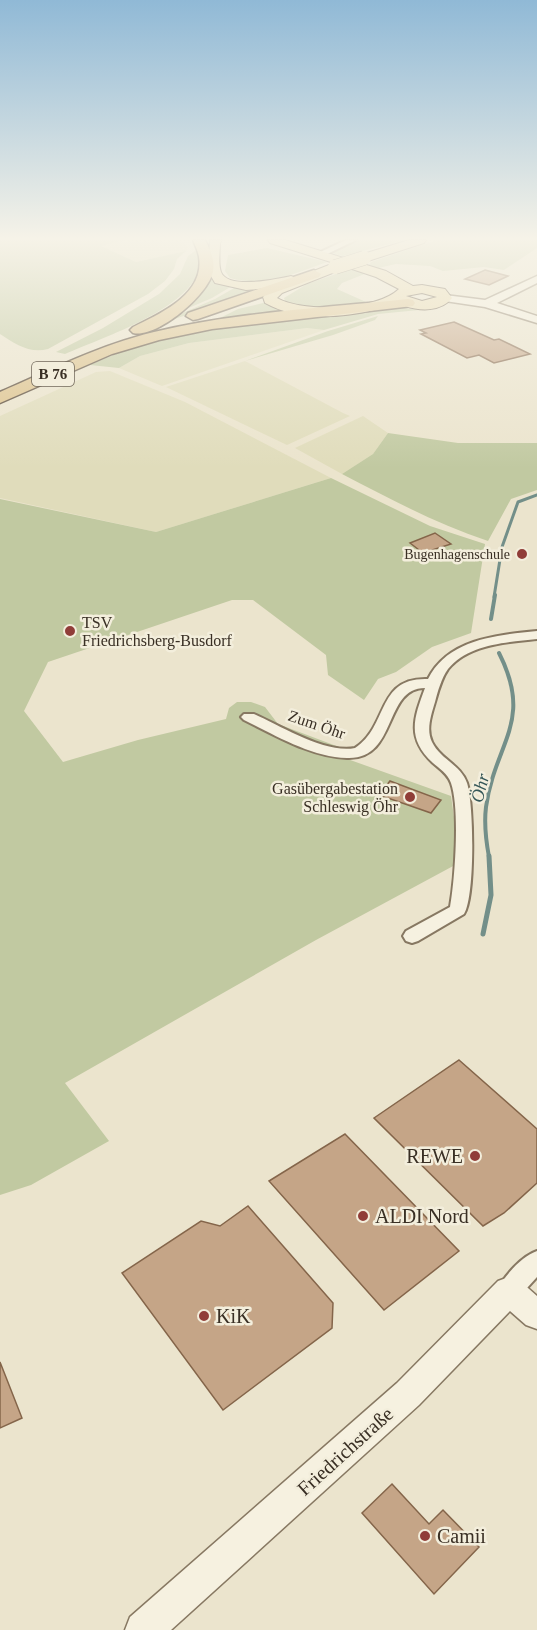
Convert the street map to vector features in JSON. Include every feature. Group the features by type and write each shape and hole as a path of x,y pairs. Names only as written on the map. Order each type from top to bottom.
{"highway":[{"path":"101,350 163,316"},
{"name":"B 76","path":"0,392 120,342 194,316"},
{"path":"101,350 212,325 303,316"},
{"name":"B 76","path":"0,398 101,350"}],"street":[{"path":"412,936 458,910 462,885 462,802 459,782 425,745 422,734 421,720 434,684 446,663 458,655 495,641 537,635"},
{"name":"Zum Öhr","path":"249,717 304,741 350,754 363,752 370,746 393,701 403,688 416,683 434,684"},
{"name":"Friedrichstraße","path":"143,1630 408,1394 537,1261"},
{"path":"509,1291 537,1315"}],"shaded area":[{"path":"307,328 324,330 162,386 119,368 140,356 189,343"},
{"path":"245,361 350,416 287,445 166,387"},
{"path":"110,371 185,402 331,478 156,532 0,498 0,416 96,372"},
{"path":"363,416 388,433 373,454 342,474 295,448"}],"green space":[{"path":"0,316 108,316 48,349 29,349 0,334"},
{"path":"123,316 150,316 65,354 56,352"},
{"path":"176,316 183,316 148,328"},
{"path":"224,316 277,316 214,321"},
{"path":"336,316 371,316 324,330 307,328 189,343 140,356 119,368 90,365 154,340 214,327"},
{"path":"378,316 375,320 333,335 245,361 328,331"},
{"path":"388,433 458,443 537,443 537,490 511,499 488,541 450,527 342,474 373,454"},
{"path":"331,478 430,526 485,544 471,633 432,647 396,672 378,679 364,700 328,675 326,655 253,600 232,600 48,662 24,711 63,762 138,740 226,719 229,708 237,702 251,702 265,707 278,724 339,747 339,756 451,796 455,865 316,940 65,1083 109,1141 31,1185 0,1195 0,499 156,532"}],"building":[{"path":"454,322 530,354 494,363 479,355 467,358 421,334 426,333 420,330"},
{"path":"435,533 451,544 423,553 410,543"},
{"name":"Gasübergabestation Schleswig Öhr","path":"390,781 441,800 431,813 379,795"},
{"name":"REWE","path":"459,1060 537,1129 537,1183 504,1213 483,1226 374,1118"},
{"name":"ALDI Nord","path":"345,1134 459,1251 384,1310 269,1181"},
{"path":"248,1206 333,1303 332,1328 223,1410 122,1273 201,1221 220,1226"},
{"path":"0,1362 22,1418 0,1428"},
{"name":"Camii","path":"392,1484 429,1524 443,1510 479,1547 434,1594 362,1513"}],"waterway":[{"name":"Öhr","path":"494,597 502,547 518,502 537,495"},
{"name":"Öhr","path":"491,619 495,595"},
{"name":"Öhr","path":"489,857 486,807 513,715 513,697 509,677 499,653"},
{"name":"Öhr","path":"483,934 491,895 489,856"}],"place":[{"name":"Bugenhagenschule","path":"522,554"},
{"name":"TSV Friedrichsberg-Busdorf","path":"70,631"},
{"name":"Gasübergabestation Schleswig Öhr","path":"410,797"},
{"name":"REWE","path":"475,1156"},
{"name":"ALDI Nord","path":"363,1216"},
{"name":"KiK","path":"204,1316"},
{"name":"Camii","path":"425,1536"}]}
